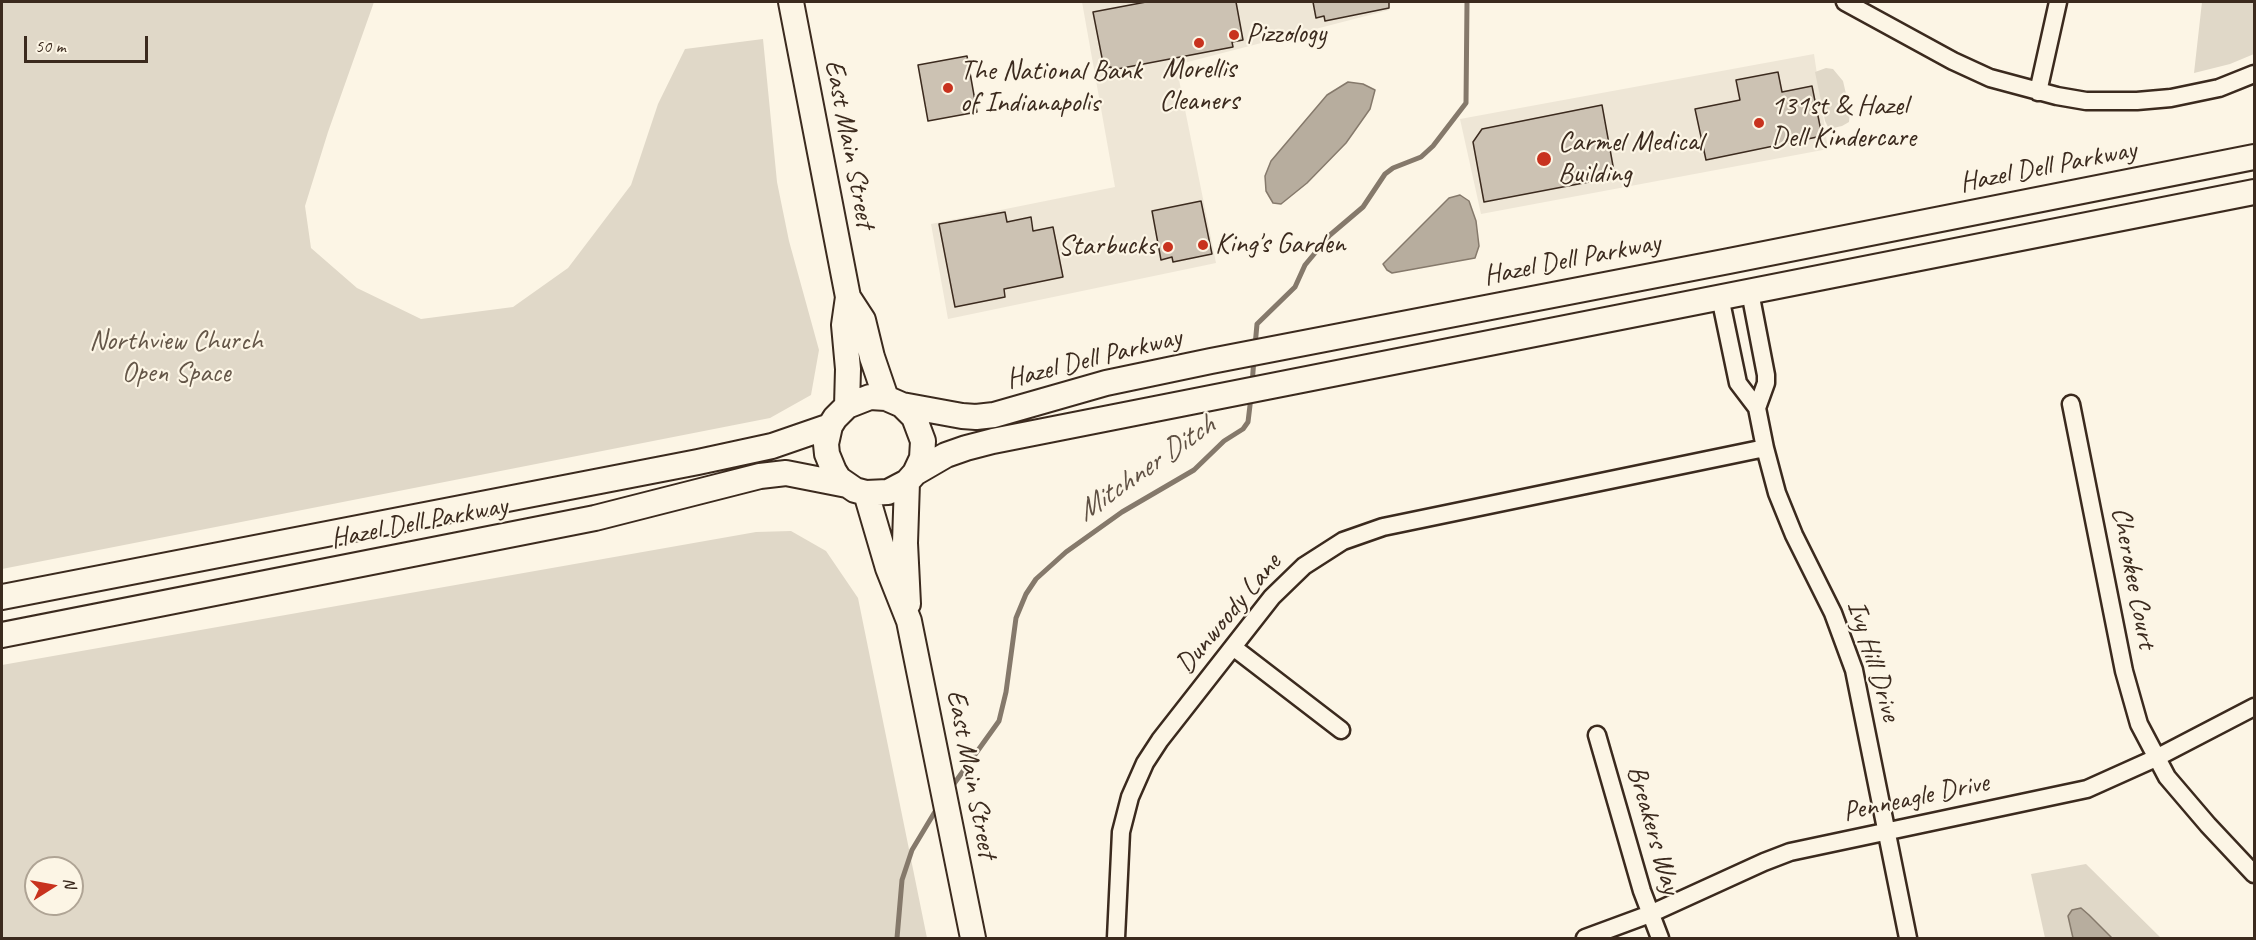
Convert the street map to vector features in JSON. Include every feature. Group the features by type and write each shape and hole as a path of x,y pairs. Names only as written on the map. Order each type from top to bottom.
{"main road":[{"name":"East Main Street","path":"791,2 848,297 844,326 848,369 847,406"},
{"name":"Hazel Dell Parkway","path":"894,402 962,416 984,417 1106,383 1277,347 1729,261 2254,157"},
{"name":"Hazel Dell Parkway","path":"911,477 946,455 966,448 1272,385 2254,192"},
{"name":"East Main Street","path":"848,297 863,320 872,357 894,402"},
{"path":"861,399 894,402 914,417 923,441 921,458 911,477 888,492 856,489 834,471 827,454 826,444 830,426 847,406 861,399"},
{"name":"Hazel Dell Parkway","path":"2,597 772,446 830,426"},
{"name":"Hazel Dell Parkway","path":"2,635 595,518 769,474 794,474 856,489"},
{"name":"East Main Street","path":"911,477 905,535 909,621 973,939"},
{"name":"East Main Street","path":"856,489 909,621"}],"street":[{"path":"1845,2 1953,62 1990,78 2037,92 2086,101 2137,101 2192,95 2254,74"},
{"path":"2037,92 2058,2"},
{"name":"Ivy Hill Drive","path":"1749,292 1766,375 1766,383 1757,408"},
{"name":"Ivy Hill Drive","path":"1720,297 1738,383 1757,408 1765,448 1785,513 1833,613 1848,651 1858,686 1908,939"},
{"name":"Cherokee Court","path":"2071,404 2128,691 2139,724 2156,758 2186,800 2254,874"},
{"name":"Dunwoody Lane","path":"1116,939 1121,832 1136,781 1156,745 1272,597 1294,574 1324,552 1354,536 1383,527 1765,448"},
{"path":"1233,647 1341,730"},
{"name":"Penneagle Drive","path":"1586,939 1650,914 1777,856 1800,849 2078,792 2156,758 2254,707"},
{"name":"Breakers Way","path":"1597,735 1650,914 1660,939"}],"shaded area":[{"path":"1082,2 1387,2 1389,10 1176,65 1216,263 948,319 931,224 1115,187"},
{"path":"1814,54 1828,149 1481,214 1460,119"},
{"path":"1348,82 1363,84 1375,90 1370,109 1346,143 1307,183 1281,204 1273,203 1266,191 1265,176 1271,161 1327,95"},
{"path":"1460,195 1469,201 1476,221 1479,246 1475,258 1392,273 1387,270 1383,264 1449,198"},
{"path":"2081,908 2112,938 2073,938 2068,916 2072,910"}],"green space":[{"name":"Northview Church Open Space","path":"2,2 374,2 328,132 305,206 311,248 357,288 421,319 513,307 568,268 631,185 658,104 685,49 763,39 777,182 789,241 819,350 811,395 770,418 2,569"},
{"path":"2202,2 2254,2 2254,54 2230,64 2194,73"},
{"path":"1826,68 1833,69 1843,81 1850,111 1849,122 1829,129 1825,121 1815,72"},
{"path":"791,531 826,551 858,598 927,938 2,938 2,665 756,532"},
{"path":"2086,864 2161,938 2045,938 2031,874"}],"building":[{"path":"1146,2 1236,2 1243,40 1232,42 1233,47 1112,70 1111,67 1104,68 1093,12"},
{"path":"1313,2 1389,2 1389,8 1325,21 1324,16 1316,18"},
{"name":"The National Bank of Indianapolis","path":"967,56 977,112 928,121 918,65"},
{"name":"131st & Hazel Dell Kindercare","path":"1778,72 1782,92 1812,86 1822,136 1706,160 1695,109 1740,100 1736,80"},
{"name":"Carmel Medical Building","path":"1602,105 1615,177 1484,202 1473,142 1482,129"},
{"path":"1201,201 1212,254 1173,262 1172,257 1161,260 1152,211"},
{"path":"1005,212 1007,222 1031,217 1033,231 1053,227 1063,277 1004,289 1005,297 955,307 939,224"}],"waterway":[{"name":"Mitchner Ditch","path":"1255,346 1257,324 1295,287 1305,265 1330,235 1363,207 1385,174 1393,168 1421,157 1433,146 1466,103 1467,2"},
{"name":"Mitchner Ditch","path":"1252,385 1254,358"},
{"name":"Mitchner Ditch","path":"951,788 999,721 1006,692 1016,618 1026,594 1036,579 1066,552 1122,512 1194,470 1224,441 1243,429 1248,422 1251,397"},
{"name":"Mitchner Ditch","path":"897,938 902,880 912,850 939,805"}],"place":[{"name":"Pizzology","path":"1234,35"},
{"name":"Morellis Cleaners","path":"1199,43"},
{"name":"The National Bank of Indianapolis","path":"948,88"},
{"name":"131st & Hazel Dell Kindercare","path":"1759,123"},
{"name":"Carmel Medical Building","path":"1544,159"},
{"name":"King's Garden","path":"1203,245"},
{"name":"Starbucks","path":"1168,247"}]}
